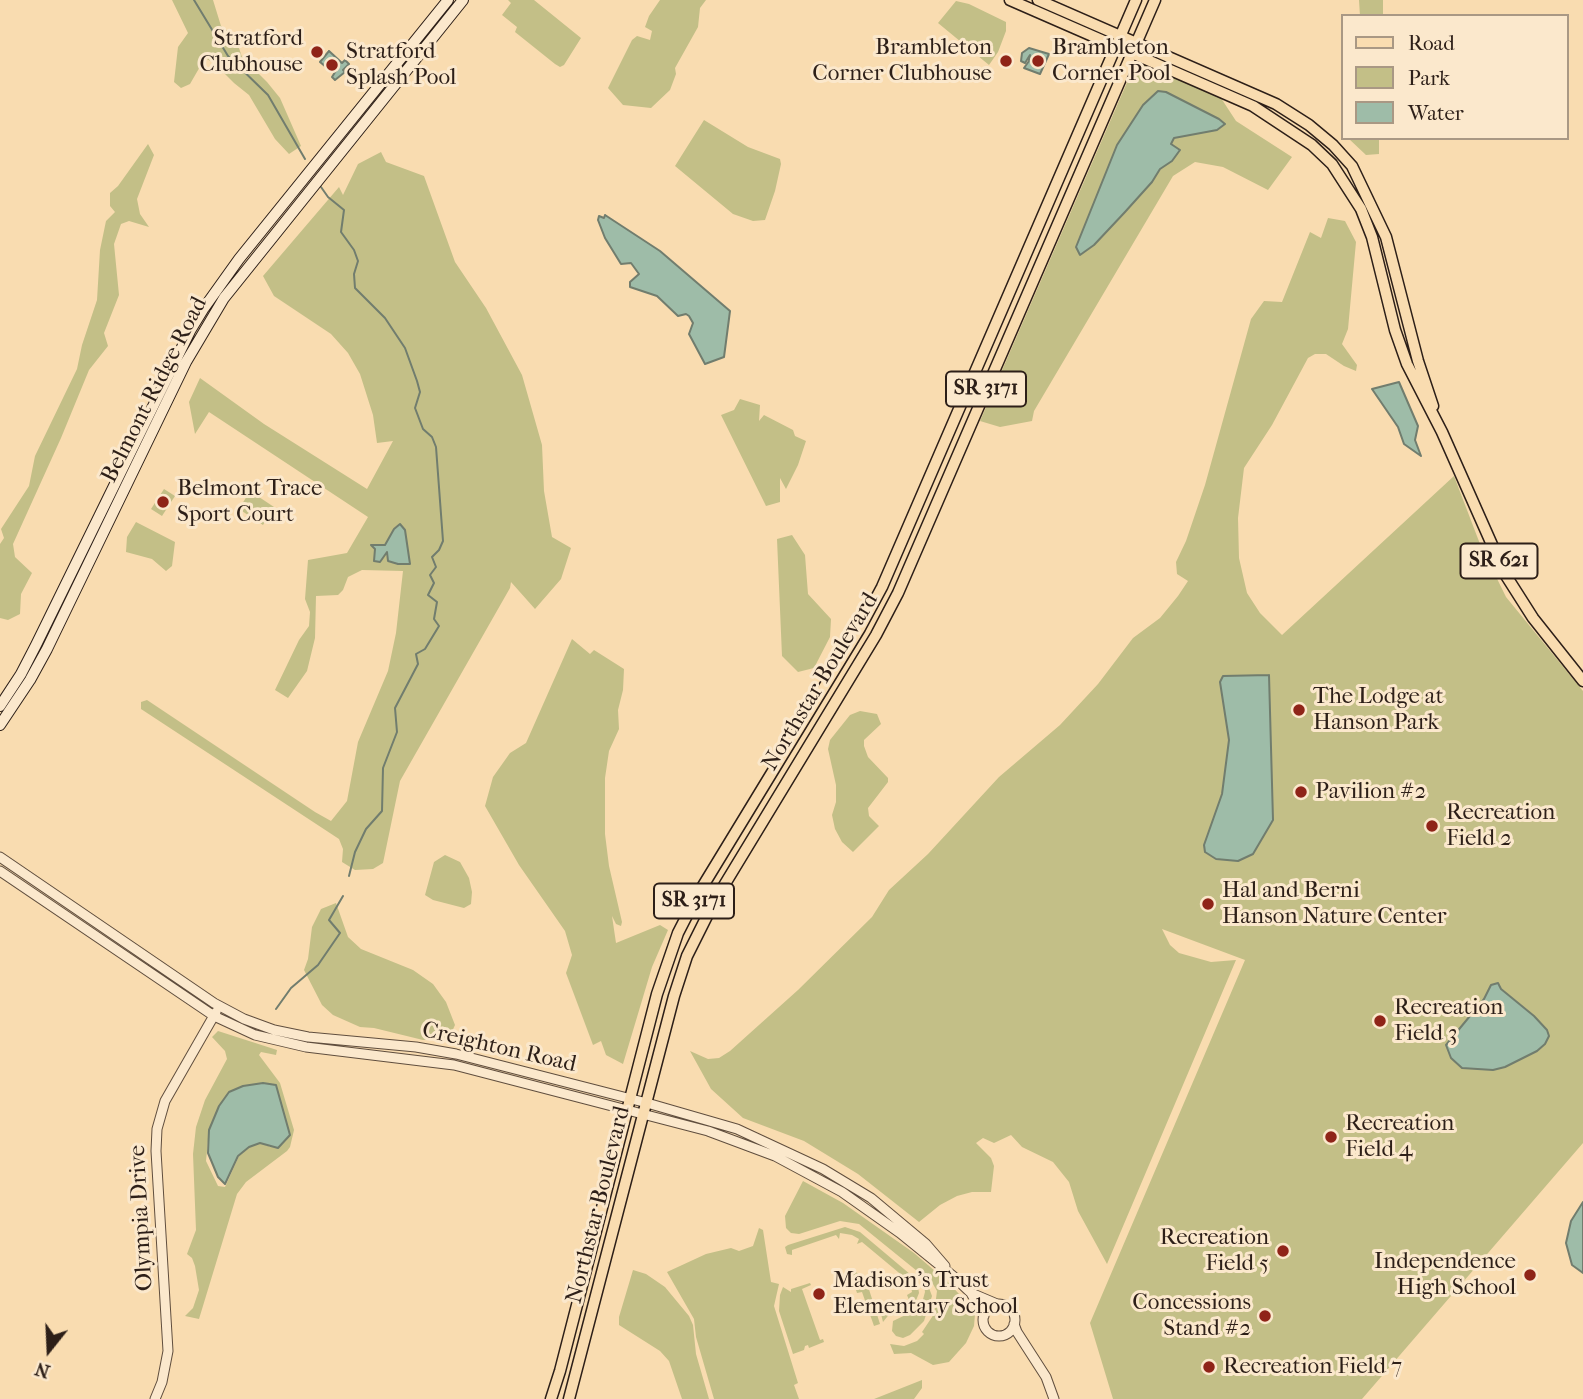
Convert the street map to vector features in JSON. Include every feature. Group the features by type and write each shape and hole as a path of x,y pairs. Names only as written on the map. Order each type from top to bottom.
{"main road":[{"name":"Belmont Ridge Road","path":"0,706 21,674 45,628 197,319 239,259 448,0"},
{"name":"Belmont Ridge Road","path":"0,725 47,649 186,362 218,307 241,274 463,0"},
{"path":"1010,0 1276,104 1321,134 1342,155 1356,175"},
{"path":"1038,0 1118,40"},
{"name":"Northstar Boulevard","path":"551,1399 670,953 687,914 860,628 882,587 1136,0"},
{"name":"Northstar Boulevard","path":"569,1399 674,996 687,956 701,925 898,593 1155,0"},
{"path":"1135,47 1253,106 1312,145 1325,147 1356,175"},
{"path":"1253,106 1264,105 1307,133 1316,136 1321,134"},
{"name":"SR 621","path":"1312,145 1332,164 1361,209 1372,237 1406,364 1442,432 1505,575 1533,618 1583,681"},
{"name":"SR 621","path":"1356,175 1385,237 1419,361 1442,432"}],"street":[{"name":"Creighton Road","path":"0,857 217,1011"},
{"name":"Creighton Road","path":"0,871 217,1011 308,1037 416,1047 456,1054 646,1108 727,1137 804,1170 857,1202 900,1233 969,1291 990,1303 1002,1305"},
{"name":"Olympia Drive","path":"155,1399 162,1382 168,1351 157,1129 165,1101 217,1011"},
{"name":"Creighton Road","path":"969,1291 984,1316 983,1322 987,1331 1014,1340 1031,1353"},
{"path":"984,1316 990,1307 1002,1305 1013,1314 1017,1332 1046,1377 1054,1399"},
{"path":"1001,1336 1010,1332 1014,1324"}],"green space":[{"path":"172,0 213,0 221,26 235,36 242,57 280,98 301,146 289,154 275,139 249,95 205,58 190,84 181,88 174,82 178,47 188,33"},
{"path":"508,0 534,0 581,38 564,65 560,67 555,64 515,32 517,27 502,15 511,3"},
{"path":"660,0 706,0 700,8 698,27 675,68 676,74 670,90 651,108 623,105 608,88 632,40 637,36 650,40 652,31 645,27"},
{"path":"1359,0 1383,0 1383,14 1360,14"},
{"path":"956,1 969,4 1006,22 1006,31 998,52 989,65 938,23"},
{"path":"1147,63 1219,95 1236,121 1292,157 1268,190 1223,167 1195,162 1173,176 1034,411 1032,421 1000,427 980,421 1132,71"},
{"path":"704,120 748,147 780,159 775,191 765,220 753,221 733,214 675,166"},
{"path":"1350,140 1379,140 1379,154 1366,155"},
{"path":"148,144 154,155 137,199 140,214 149,227 129,221 121,224 114,244 119,295 104,333 108,346 89,370 13,544 15,557 32,573 21,594 20,614 8,620 0,618 0,544 4,538 1,529 29,486 35,456 77,369 97,300 100,250 106,221 115,212 110,206 110,193"},
{"path":"381,152 386,162 424,176 455,262 486,308 522,375 542,445 544,491 552,537 571,548 561,579 535,609 511,582 400,781 383,863 373,869 355,870 342,862 343,849 339,839 141,709 141,702 147,700 331,821 347,801 358,742 388,671 396,633 403,571 362,570 348,577 338,595 316,596 315,638 307,671 288,698 275,690 299,640 309,626 310,612 305,599 308,560 347,553 368,517 209,412 195,434 189,402 200,378 264,424 367,489 393,441 377,443 373,415 360,374 348,353 331,334 274,296 263,276 339,187 343,195 358,164"},
{"path":"1328,218 1345,221 1356,242 1348,329 1342,344 1357,365 1356,371 1326,354 1315,354 1308,358 1272,425 1244,468 1238,518 1239,558 1247,593 1260,613 1282,635 1454,476 1480,544 1506,597 1583,691 1583,1143 1362,1399 1113,1399 1090,1323 1245,960 1162,929 1170,945 1179,953 1211,962 1236,960 1107,1264 1078,1211 1069,1182 1053,1162 1022,1147 1011,1135 994,1143 983,1138 976,1143 991,1158 994,1166 991,1192 972,1192 957,1196 940,1205 919,1222 858,1174 804,1141 743,1118 711,1089 690,1051 708,1059 719,1058 798,990 872,917 889,890 928,854 999,777 1060,725 1098,684 1133,638 1160,618 1178,596 1188,581 1177,574 1176,562 1205,485 1251,319 1264,301 1282,302 1310,232 1321,238"},
{"path":"740,399 760,405 759,421 764,415 793,430 795,436 806,441 786,489 780,478 780,502 766,506 721,415 734,410"},
{"name":"Belmont Trace Sport Court","path":"164,489 175,496 162,516 151,509"},
{"path":"250,491 274,507 263,525 239,509"},
{"path":"136,522 175,542 172,566 166,571 152,559 126,552 127,537"},
{"path":"792,535 805,555 808,594 831,619 830,637 814,668 798,672 782,656 777,539"},
{"path":"572,639 590,654 594,650 624,669 618,710 619,729 609,751 605,778 605,834 609,866 622,922 621,926 616,924 612,916 616,943 660,925 668,930 652,967 623,1064 606,1055 601,1041 593,1045 566,973 572,955 565,931 519,865 485,806 493,777 510,753 526,743"},
{"path":"860,711 877,714 881,724 864,740 864,746 868,757 888,778 888,782 868,808 869,816 879,826 853,852 842,842 835,829 832,815 836,802 836,785 828,749 830,740 850,715"},
{"path":"445,855 460,862 469,878 471,904 464,908 433,900 425,895 434,862"},
{"path":"336,903 348,937 361,949 413,970 433,984 446,1002 455,1025 449,1038 423,1040 360,1027 333,1015 322,1005 304,970 312,927 321,909"},
{"path":"218,1031 277,1050 276,1055 261,1052 259,1055 280,1083 294,1130 287,1151 246,1182 237,1194 199,1319 185,1316 193,1308 199,1290 195,1266 187,1254 196,1230 193,1154 196,1127 205,1100 227,1059 225,1051 212,1037","holes":["276,1085 290,1135 271,1147 260,1143 249,1147 239,1156 225,1187 218,1186 206,1161 209,1130 219,1106 229,1092 243,1086"]},
{"path":"803,1181 843,1203 914,1253 949,1283 969,1305 975,1314 974,1326 966,1343 949,1362 933,1365 911,1353 894,1354 890,1344 904,1346 917,1341 924,1334 922,1332 934,1314 937,1291 933,1284 859,1224 840,1221 799,1234 791,1233 786,1228 785,1216"},
{"path":"845,1227 860,1232 917,1280 919,1293 915,1303 913,1301 891,1312 883,1322 880,1310 909,1300 907,1295 912,1292 911,1287 904,1277 862,1242 857,1244 859,1239 852,1235 840,1233 839,1239 836,1235 792,1250 792,1255 787,1254 785,1247 788,1245"},
{"path":"759,1228 763,1230 771,1282 779,1284 774,1306 798,1383 794,1385 799,1399 714,1399 696,1337 694,1319 667,1272 706,1254 731,1248 739,1251 753,1246"},
{"path":"852,1269 866,1280 880,1324 874,1326 862,1292 857,1293 853,1281 850,1281 847,1272"},
{"path":"633,1270 646,1274 665,1287 689,1316 709,1399 682,1399 669,1361 660,1351 619,1325"},
{"path":"810,1283 811,1285 802,1289 820,1340 823,1339 824,1342 809,1348 808,1345 805,1346 804,1350 793,1354 779,1311 780,1295 783,1287 791,1292 791,1289"},
{"path":"924,1285 929,1288 932,1296 924,1321 910,1335 903,1338 896,1336 892,1331 893,1321 916,1310 922,1303"},
{"path":"922,1380 922,1388 914,1399 874,1399"}],"water":[{"name":"Brambleton Corner Pool","path":"1029,48 1049,54 1040,74 1024,68 1030,55 1025,63 1021,61 1022,53"},
{"name":"Stratford Splash Pool","path":"329,51 342,63 345,60 349,64 343,70 345,72 335,80 332,77 337,69 332,72 320,62"},
{"path":"1158,91 1166,92 1225,124 1217,130 1174,138 1171,144 1180,150 1172,161 1160,169 1152,182 1094,245 1080,255 1076,247 1117,145 1143,105"},
{"path":"605,215 660,251 730,311 724,357 705,364 689,334 693,323 689,316 678,316 657,296 630,287 630,282 639,274 631,263 621,264 605,238 598,220 599,216 604,218"},
{"path":"1399,382 1418,426 1415,440 1421,456 1404,444 1398,427 1372,389"},
{"path":"400,524 405,530 410,564 388,561 387,552 380,562 374,561 375,549 371,545 385,545"},
{"path":"1269,675 1273,820 1253,854 1238,861 1216,859 1205,852 1204,845 1222,794 1229,740 1220,682 1223,676"},
{"path":"1498,983 1501,989 1534,1016 1549,1036 1537,1051 1505,1067 1493,1070 1462,1068 1451,1058 1446,1045 1484,999 1491,985"},
{"path":"263,1083 276,1085 290,1135 278,1148 260,1143 249,1147 238,1156 225,1184 218,1177 208,1153 209,1130 219,1106 229,1092 243,1086"},
{"path":"1583,1202 1583,1273 1572,1265 1566,1243 1571,1221"}],"waterway":[{"path":"194,0 228,56 268,95 305,159"},
{"path":"321,187 328,197 344,210 341,232 354,250 358,261 354,274 355,288 385,318 405,348 417,381 420,392 415,408 423,429 432,437 436,447 443,541 432,557 436,567 430,575 434,583 428,595 437,602 434,619 439,626 425,649 416,654 418,664 395,708 397,732 383,768 382,811 366,829 355,852 349,876"},
{"path":"276,1009 291,988 318,965 340,933 329,920 343,896"}],"place":[{"name":"Stratford Clubhouse","path":"317,52"},
{"name":"Brambleton Corner Clubhouse","path":"1006,61"},
{"name":"Brambleton Corner Pool","path":"1038,61"},
{"name":"Stratford Splash Pool","path":"332,65"},
{"name":"Belmont Trace Sport Court","path":"163,502"},
{"name":"The Lodge at Hanson Park","path":"1299,710"},
{"name":"Pavilion #2","path":"1301,792"},
{"name":"Recreation Field 2","path":"1432,826"},
{"name":"Hal and Berni Hanson Nature Center","path":"1208,904"},
{"name":"Recreation Field 3","path":"1380,1021"},
{"name":"Recreation Field 4","path":"1331,1137"},
{"name":"Recreation Field 5","path":"1283,1251"},
{"name":"Independence High School","path":"1530,1275"},
{"name":"Madison's Trust Elementary School","path":"819,1294"},
{"name":"Concessions Stand #2","path":"1265,1316"},
{"name":"Recreation Field 7","path":"1209,1367"}]}
